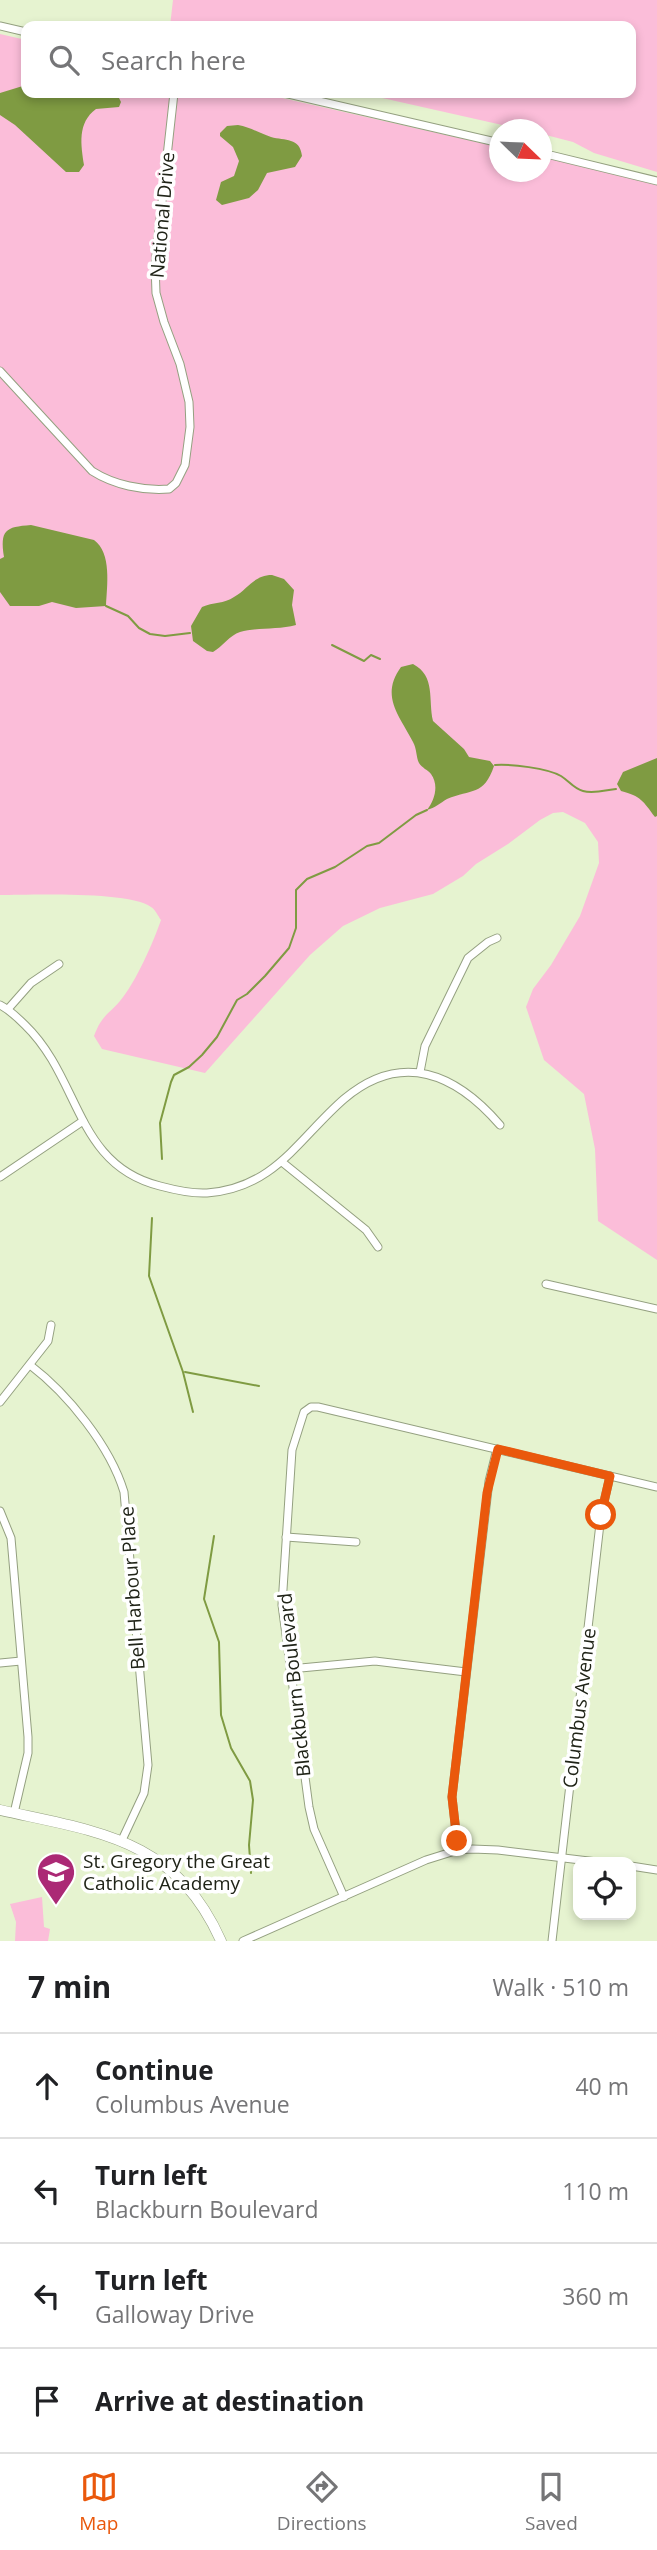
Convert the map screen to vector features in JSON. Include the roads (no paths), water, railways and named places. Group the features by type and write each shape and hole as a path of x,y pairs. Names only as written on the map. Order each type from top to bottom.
{"street":[{"path":"0,26 21,31"},
{"name":"National Drive","path":"0,371 92,471 102,477 125,485 169,489 181,475 188,448 190,402 156,293 155,265 173,98"},
{"path":"306,98 489,141"},
{"path":"552,156 657,181"},
{"path":"420,1072 425,1046 468,958 497,938"},
{"path":"58,964 4,1007 29,1029 55,1061 83,1121 103,1155 142,1181 172,1189 206,1193 225,1190 254,1179 282,1162 354,1092 377,1080 420,1072 442,1078 465,1090 500,1125"},
{"path":"0,1177 83,1121"},
{"path":"282,1162 366,1230 378,1247"},
{"path":"546,1284 657,1310"},
{"path":"0,1402 48,1341 51,1325"},
{"name":"Bell Harbour Place","path":"30,1365 55,1384 73,1404 118,1474 124,1492 148,1765 144,1793 122,1840"},
{"name":"Blackburn Boulevard","path":"344,1897 311,1819 282,1605 293,1444 300,1419 308,1408 318,1407 350,1414 657,1487"},
{"path":"458,1850 452,1797 489,1481 498,1449"},
{"name":"Columbus Avenue","path":"552,1941 601,1515 610,1476"},
{"path":"0,1511 11,1538 28,1753 14,1813"},
{"path":"286,1537 356,1542"},
{"path":"0,1663 21,1661"},
{"path":"290,1669 375,1661 466,1672"},
{"path":"0,1810 122,1840 146,1853 174,1874 204,1908 221,1941"},
{"path":"243,1941 426,1860 458,1850 498,1850 573,1859"},
{"path":"636,1867 657,1870"}],"waterway":[{"path":"106,606 128,616 139,628 150,634 165,636 190,633"},
{"path":"332,645 364,661 371,655 380,659"},
{"path":"495,765 547,771 561,776 583,791 616,789"},
{"path":"162,1159 160,1123 174,1075 189,1067 202,1055 217,1037 237,1000 247,994 289,948 296,928 296,890 307,879 335,867 367,846 379,843 416,815 427,810"},
{"path":"152,1218 149,1276 183,1372 193,1412"},
{"path":"185,1372 259,1386"},
{"path":"214,1536 204,1599 219,1642 221,1715 231,1748 250,1781 253,1800 249,1845 251,1873"}],"place":[{"name":"St. Gregory the Great Catholic Academy","path":"56,1906"}]}
